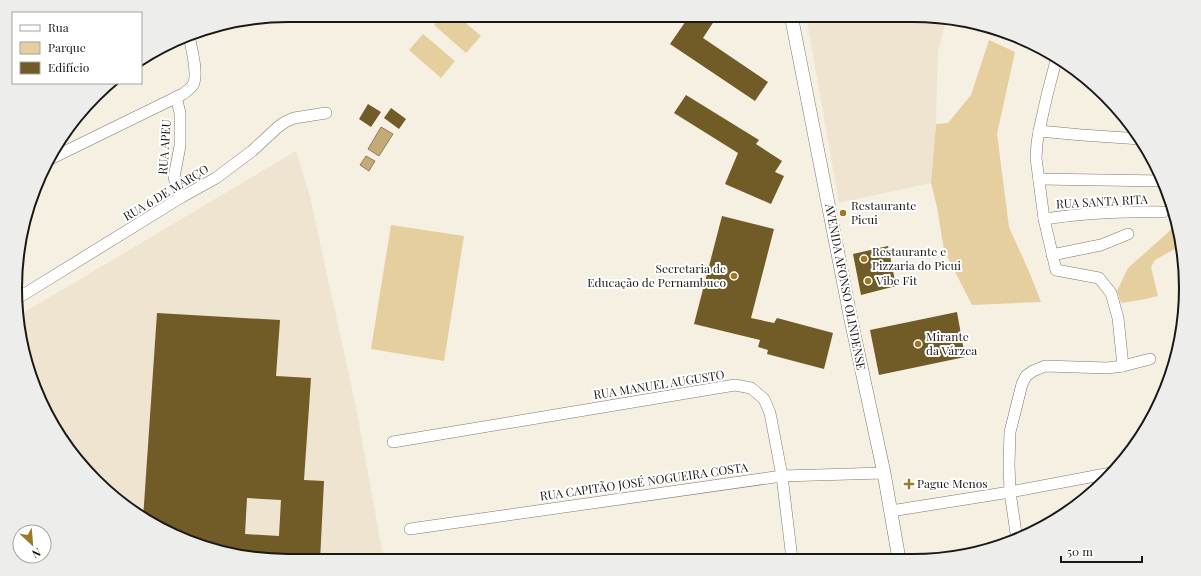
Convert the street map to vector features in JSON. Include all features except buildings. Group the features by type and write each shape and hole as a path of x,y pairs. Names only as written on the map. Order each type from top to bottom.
{"main road":[{"name":"AVENIDA AFONSO OLINDENSE","path":"792,22 851,320 884,473 898,554"}],"street":[{"path":"58,155 176,97 189,89 192,85 195,74 190,41"},
{"path":"1057,65 1047,95 1036,143 1036,158 1044,219 1056,270 1099,278 1111,293 1118,318 1123,366"},
{"name":"RUA APEU","path":"176,97 180,113 180,146 174,177 180,198"},
{"name":"RUA 6 DE MARÇO","path":"22,295 221,174 252,152 284,122 294,118 326,113"},
{"path":"1039,131 1133,138"},
{"path":"1039,179 1157,181"},
{"name":"RUA SANTA RITA","path":"1044,219 1063,216 1137,211 1163,212"},
{"path":"1052,255 1101,245 1128,234"},
{"path":"1016,534 1010,492 1010,432 1022,384 1026,376 1045,366 1106,368 1123,366 1150,359"},
{"name":"RUA MANUEL AUGUSTO","path":"393,442 735,385 751,388 764,399 770,413 782,476 791,554"},
{"name":"RUA CAPITÃO JOSÉ NOGUEIRA COSTA","path":"410,529 782,476 884,473"},
{"path":"891,511 1010,492 1103,474"}],"shaded area":[{"path":"807,22 913,22 945,24 938,51 936,124 931,183 839,203"},
{"path":"381,127 393,134 379,156 368,149"},
{"path":"296,151 310,197 356,407 383,554 288,554 253,552 236,549 186,534 170,527 140,509 113,488 88,463 67,436 49,406 31,357 23,313"},
{"path":"366,156 375,161 369,171 360,165"}],"green space":[{"path":"437,22 464,22 481,36 466,53 434,25"},
{"path":"423,34 455,61 441,78 409,50"},
{"path":"989,40 1015,52 997,134 1009,227 1041,302 972,305 944,250 937,207 931,183 936,124 948,123 971,95"},
{"path":"391,225 464,236 444,361 371,349"},
{"path":"1172,229 1176,248 1155,260 1151,267 1158,296 1121,303 1117,291 1128,268"}],"place":[{"name":"Restaurante Picui","path":"843,213"},
{"name":"Restaurante e Pizzaria do Picui","path":"864,259"},
{"name":"Secretaria de Educação de Pernambuco","path":"734,276"},
{"name":"Vibe Fit","path":"868,281"},
{"name":"Mirante da Várzea","path":"918,344"},
{"name":"Pague Menos","path":"909,484"}]}
